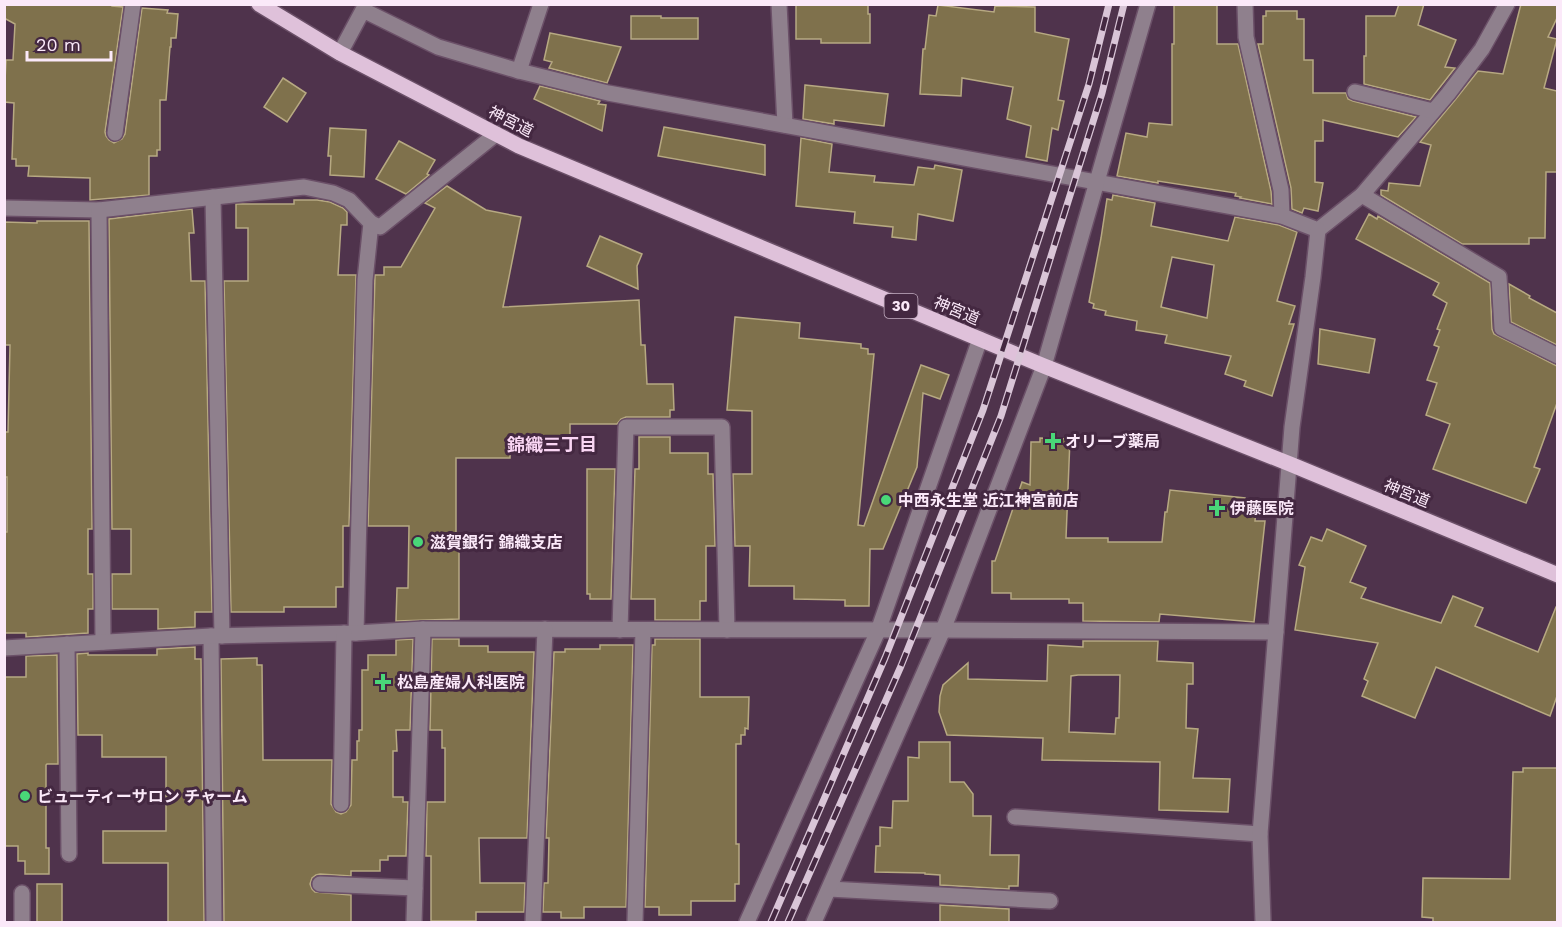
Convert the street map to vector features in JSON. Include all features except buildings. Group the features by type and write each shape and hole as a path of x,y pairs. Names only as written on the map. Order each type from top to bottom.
{"main road":[{"name":"神宮道","path":"259,4 340,53 519,146 1044,366 1290,464 1557,575"}],"street":[{"path":"115,133 132,4"},
{"path":"519,71 541,4"},
{"path":"779,4 785,125"},
{"path":"814,922 943,630 1044,366 1148,4"},
{"path":"1245,4 1246,37 1281,190 1282,216"},
{"path":"1263,922 1260,834 1292,427 1318,230 1362,195 1433,111 1482,49 1507,4"},
{"path":"340,53 358,7 438,47 519,71 608,93 1282,216 1318,230"},
{"path":"1355,92 1433,111"},
{"path":"4,208 99,210 304,187 333,193 349,200 371,223 380,227 496,134"},
{"path":"1362,195 1499,277 1502,328 1557,356"},
{"path":"213,197 216,636 214,922"},
{"path":"99,210 104,642"},
{"path":"341,804 365,280 371,223"},
{"path":"747,922 878,631 980,339"},
{"path":"620,630 626,427 722,427 727,630"},
{"path":"414,922 423,629"},
{"path":"4,648 216,636 423,629 1276,632"},
{"path":"533,922 545,629"},
{"path":"634,922 643,630"},
{"path":"67,644 69,854"},
{"path":"1015,817 1260,834"},
{"path":"320,884 415,888"},
{"path":"829,889 1050,901"},
{"path":"22,893 22,922"}],"railway":[{"path":"771,922 885,658 983,410 1089,84 1109,4"},
{"path":"788,922 901,666 1001,416 1102,93 1124,4"}],"place":[{"name":"オリーブ薬局","path":"1053,441"},
{"name":"中西永生堂 近江神宮前店","path":"886,500"},
{"name":"伊藤医院","path":"1217,508"},
{"name":"滋賀銀行 錦織支店","path":"418,542"},
{"name":"松島産婦人科医院","path":"383,682"},
{"name":"ビューティーサロン チャーム","path":"25,796"}],"district":[{"name":"錦織三丁目","path":"552,445"}]}
